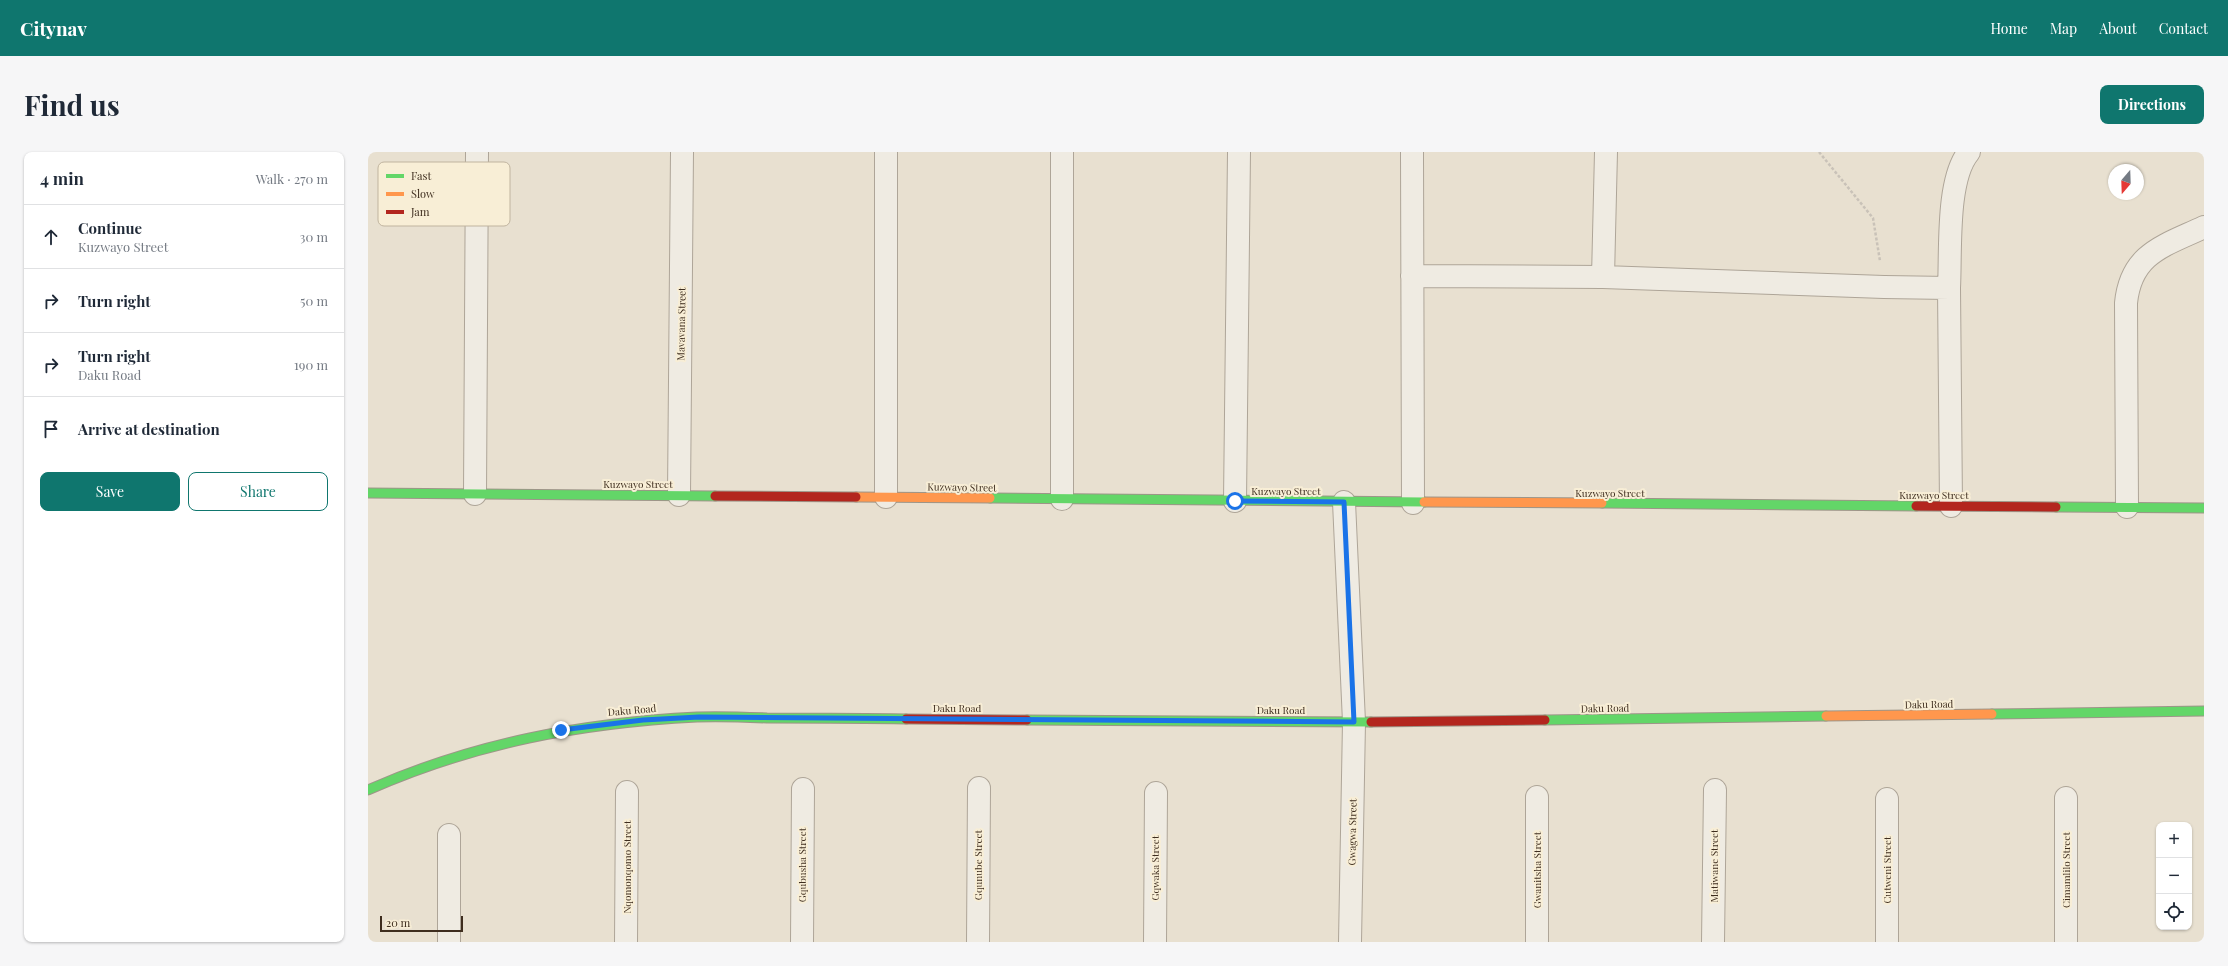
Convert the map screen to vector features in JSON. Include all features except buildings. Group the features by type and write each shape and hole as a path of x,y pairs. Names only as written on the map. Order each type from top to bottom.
{"street":[{"path":"477,152 477,162"},
{"name":"Mavavana Street","path":"679,495 682,152"},
{"path":"886,152 886,498"},
{"path":"1062,152 1062,500"},
{"path":"1235,501 1239,152"},
{"path":"1412,152 1413,503"},
{"path":"1602,277 1606,152"},
{"path":"1951,506 1949,288 1955,180 1962,161 1969,152"},
{"path":"475,494 477,226"},
{"path":"2127,507 2126,303 2128,288 2134,272 2145,258 2158,249 2204,227"},
{"path":"1412,276 1602,277 1949,288"},
{"name":"Kuzwayo Street","path":"368,493 1413,503 2204,508"},
{"name":"Gwagwa Street","path":"1344,502 1354,722 1350,942"},
{"name":"Daku Road","path":"368,790 434,763 561,730 643,720 707,717 1354,722 2204,711"},
{"name":"Gqunube Street","path":"978,942 979,788"},
{"name":"Gqubusha Street","path":"802,942 803,789"},
{"name":"Matiwane Street","path":"1713,942 1714,790"},
{"name":"Nqomonqomo Street","path":"626,942 627,792"},
{"name":"Gqwaka Street","path":"1155,942 1156,793"},
{"name":"Gwanitsha Street","path":"1537,798 1537,942"},
{"name":"Cimamlilo Street","path":"2066,798 2066,942"},
{"name":"Cutweni Street","path":"1887,799 1887,942"},
{"path":"449,835 449,942"}],"path":[{"path":"1819,152 1873,218 1884,287"}],"traffic: fast":[{"path":"368,493 715,496"},
{"path":"990,498 1424,502"},
{"path":"1602,503 1916,506"},
{"path":"2056,507 2204,508"},
{"path":"1992,714 2204,711"},
{"path":"1545,720 1826,716"},
{"path":"368,790 408,774 488,748 570,730 612,724 706,717 906,719"},
{"path":"1027,720 1371,722"}],"traffic: slow":[{"path":"856,497 990,498"},
{"path":"1424,502 1602,503"},
{"path":"1826,716 1992,714"}],"traffic: jam":[{"path":"715,496 856,497"},
{"path":"1916,506 2056,507"},
{"path":"906,719 1027,720"},
{"path":"1371,722 1545,720"}],"route":[{"path":"561,730 643,720 699,717 1354,722 1344,502 1235,501"}]}
